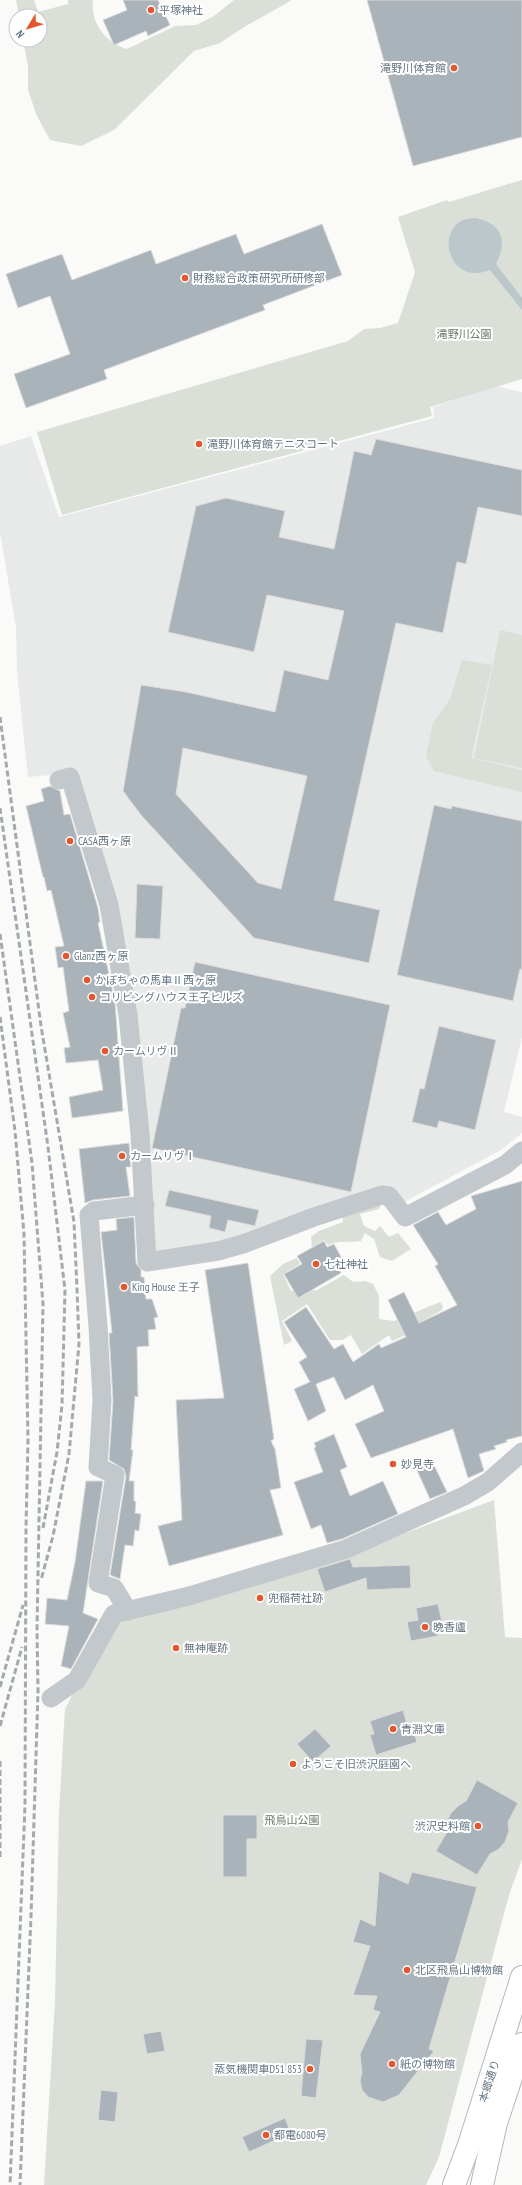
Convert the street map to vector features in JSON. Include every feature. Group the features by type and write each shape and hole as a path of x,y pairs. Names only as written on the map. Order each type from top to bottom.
{"main road":[{"name":"本郷通り","path":"454,2185 469,2145 522,1977"},
{"name":"本郷通り","path":"482,2185 496,2123 522,2044"}],"street":[{"path":"59,780 70,777 109,905 128,1015 145,1205 147,1262 218,1251 243,1244 314,1217 382,1195 389,1196 405,1217 505,1164 522,1151"},
{"path":"128,1611 114,1588 98,1583 115,1475 98,1467 102,1400 89,1215 94,1211 145,1205"},
{"path":"51,1698 77,1680 114,1614 189,1596 346,1549 464,1496 488,1482 522,1452"}],"shaded area":[{"path":"476,218 492,224 500,234 502,248 496,264 522,298 522,310 490,270 479,273 467,272 453,261 449,243 450,234 455,226 463,220"},
{"path":"496,386 522,392 522,1037 504,1112 522,1117 522,1133 501,1150 404,1202 395,1191 221,1246 155,1257 130,1002 62,774 28,777 17,672 16,628 0,532 0,446 31,436 59,517 434,418 433,407"}],"green space":[{"path":"16,0 34,0 37,8 18,8"},
{"path":"68,0 93,0 94,17 101,31 112,42 127,49 175,26 196,25 214,16 234,0 292,0 244,27 220,43 194,51 114,130 81,146 50,140 37,116 28,90 28,66 25,48 48,48 48,9 68,4"},
{"name":"滝野川公園","path":"522,180 522,379 430,407 432,416 62,515 37,432 348,341 364,329 380,328 398,323 415,272 398,217 447,200 449,202"},
{"path":"500,630 522,635 522,768 474,758"},
{"path":"462,660 492,665 471,758 522,770 522,792 434,771 426,756 433,723 450,699"},
{"path":"384,1199 379,1209 360,1214 364,1226 375,1231 380,1226 389,1237 398,1233 411,1249 392,1261 380,1257 374,1239 365,1233 361,1241 332,1243 328,1245 324,1240 312,1247 311,1237 319,1231 343,1222 342,1213"},
{"path":"297,1258 300,1264 283,1274 291,1291 309,1282 315,1291 344,1275 353,1282 365,1281 373,1284 379,1296 379,1319 394,1321 440,1302 443,1306 442,1310 405,1331 406,1335 392,1341 389,1335 362,1354 351,1335 342,1340 330,1340 307,1304 282,1321 292,1341 284,1345 270,1276 283,1264"},
{"name":"飛鳥山公園","path":"494,1500 505,1637 522,1638 522,1859 509,1895 439,2157 426,2185 44,2185 55,2002 59,1812 65,1709 111,1617 298,1573"}],"building":[{"path":"123,0 158,0 170,25 148,36 146,31 114,45 103,20 127,10"},
{"name":"滝野川体育館","path":"367,0 522,0 522,137 413,166"},
{"path":"322,224 342,275 263,305 265,310 104,370 107,379 26,408 14,374 70,354 50,296 18,308 6,274 62,254 72,280 151,250 156,264 236,234 244,254"},
{"path":"376,439 522,470 522,516 478,507 466,564 457,562 443,633 396,623 334,900 380,910 369,963 254,938 141,815 123,791 141,685 186,692 275,712 284,670 328,680 344,611 267,595 254,652 168,632 196,506 226,498 285,511 279,537 334,549 354,451 371,455","holes":["183,748 307,776 281,889 258,883 176,794"]},
{"path":"50,786 60,791 64,815 70,814 98,908 100,922 98,923 115,1002 123,1111 72,1118 69,1097 103,1090 98,1060 66,1063 64,1048 70,1047 63,1013 69,1011 63,967 58,968 55,947 64,946 51,890 47,891 43,877 26,806 44,801 41,789"},
{"path":"434,805 451,809 452,806 522,821 522,970 520,969 513,1001 397,975"},
{"path":"137,884 163,886 160,939 135,938"},
{"path":"195,962 390,1005 351,1192 152,1148 181,1008 185,1008"},
{"path":"439,1026 496,1040 475,1130 439,1121 437,1128 412,1122 420,1088 424,1089"},
{"path":"129,1143 131,1167 126,1167 130,1196 93,1200 85,1203 79,1149"},
{"path":"522,1181 522,1436 506,1440 507,1442 494,1446 496,1449 479,1454 484,1471 468,1478 453,1429 371,1458 355,1424 384,1411 373,1385 345,1400 334,1377 316,1384 326,1411 308,1421 294,1389 310,1382 299,1362 307,1357 284,1322 306,1307 334,1349 343,1344 353,1362 379,1344 381,1348 406,1337 388,1300 404,1292 419,1323 457,1305 435,1266 438,1264 413,1225 438,1212 446,1225 476,1209 471,1196"},
{"path":"169,1190 259,1210 255,1226 228,1220 225,1232 209,1228 211,1216 165,1206"},
{"path":"134,1217 136,1263 141,1270 141,1277 144,1277 146,1299 152,1299 158,1317 154,1318 156,1329 148,1330 149,1346 137,1347 138,1397 135,1396 131,1450 133,1450 129,1481 134,1481 134,1501 136,1502 135,1513 141,1514 139,1531 135,1530 133,1546 125,1545 120,1579 110,1575 126,1476 124,1469 109,1460 113,1401 109,1333 112,1333 101,1232 117,1230 116,1219"},
{"path":"324,1241 327,1247 334,1244 345,1264 338,1268 341,1273 298,1298 284,1274 302,1264 297,1256"},
{"path":"248,1263 274,1439 271,1441 275,1449 281,1488 270,1490 283,1535 169,1566 158,1526 182,1520 176,1400 224,1398 205,1270"},
{"path":"334,1434 347,1467 340,1470 350,1496 383,1481 398,1514 342,1539 327,1543 321,1525 311,1529 294,1482 323,1472 314,1448 316,1447 314,1443"},
{"path":"431,1459 447,1492 430,1499 415,1466"},
{"path":"86,1481 103,1481 83,1613 98,1619 71,1669 61,1666 69,1626 45,1624 47,1598 67,1600 75,1562"},
{"path":"350,1559 353,1567 410,1565 411,1588 367,1590 366,1578 325,1592 317,1569"},
{"name":"晩香廬","path":"438,1604 444,1631 438,1633 438,1636 411,1641 407,1622 418,1620 416,1608"},
{"name":"青淵文庫","path":"403,1710 407,1724 411,1722 417,1742 376,1755 370,1735 374,1734 370,1721"},
{"path":"315,1729 331,1746 313,1762 297,1744"},
{"name":"渋沢史料館","path":"477,1780 518,1803 508,1822 509,1831 505,1842 499,1849 490,1854 477,1875 436,1851 448,1830 447,1821 451,1813 466,1801"},
{"path":"223,1815 257,1815 257,1839 247,1839 247,1877 223,1877"},
{"name":"北区飛鳥山博物館","path":"379,1871 408,1884 412,1872 477,1887 429,2049 434,2051 399,2095 383,2102 368,2097 362,2090 360,2081 362,2073 360,2054 380,2012 373,2010 377,1996 353,1995 370,1946 353,1942 360,1919 375,1926"},
{"path":"161,2031 165,2051 147,2054 143,2034"},
{"path":"306,2039 323,2040 316,2098 301,2096"},
{"path":"101,2090 118,2092 115,2122 98,2120"},
{"path":"285,2118 291,2133 249,2152 242,2137"}],"railway":[{"path":"0,717 41,1026 74,1222 79,1344 69,1454 53,1536 41,1580"},
{"path":"0,808 48,1147 65,1290 62,1405 57,1452 43,1528"},
{"path":"0,934 32,1163 43,1304 37,1629 38,1691 20,2185"},
{"path":"0,1017 15,1131 24,1234 28,1440 26,1528 25,1805 10,2185"},
{"path":"0,1687 23,1605"},
{"path":"0,1726 22,1647"},
{"path":"0,1761 0,1857"}],"place":[{"name":"平塚神社","path":"151,10"},
{"name":"滝野川体育館","path":"454,68"},
{"name":"財務総合政策研究所研修部","path":"185,278"},
{"name":"滝野川体育館テニスコート","path":"199,444"},
{"name":"CASA西ヶ原","path":"70,841"},
{"name":"Glanz西ヶ原","path":"66,956"},
{"name":"かぼちゃの馬車Ⅱ西ヶ原","path":"87,980"},
{"name":"コリビングハウス王子ヒルズ","path":"92,997"},
{"name":"カームリヴⅡ","path":"105,1051"},
{"name":"カームリヴⅠ","path":"122,1156"},
{"name":"七社神社","path":"316,1264"},
{"name":"King House 王子","path":"124,1287"},
{"name":"妙見寺","path":"393,1464"},
{"name":"兜稲荷社跡","path":"260,1598"},
{"name":"晩香廬","path":"425,1627"},
{"name":"無神庵跡","path":"176,1648"},
{"name":"青淵文庫","path":"393,1729"},
{"name":"ようこそ旧渋沢庭園へ","path":"293,1764"},
{"name":"渋沢史料館","path":"478,1826"},
{"name":"北区飛鳥山博物館","path":"407,1970"},
{"name":"紙の博物館","path":"392,2064"},
{"name":"蒸気機関車D51 853","path":"310,2069"},
{"name":"都電6080号","path":"266,2135"}]}
